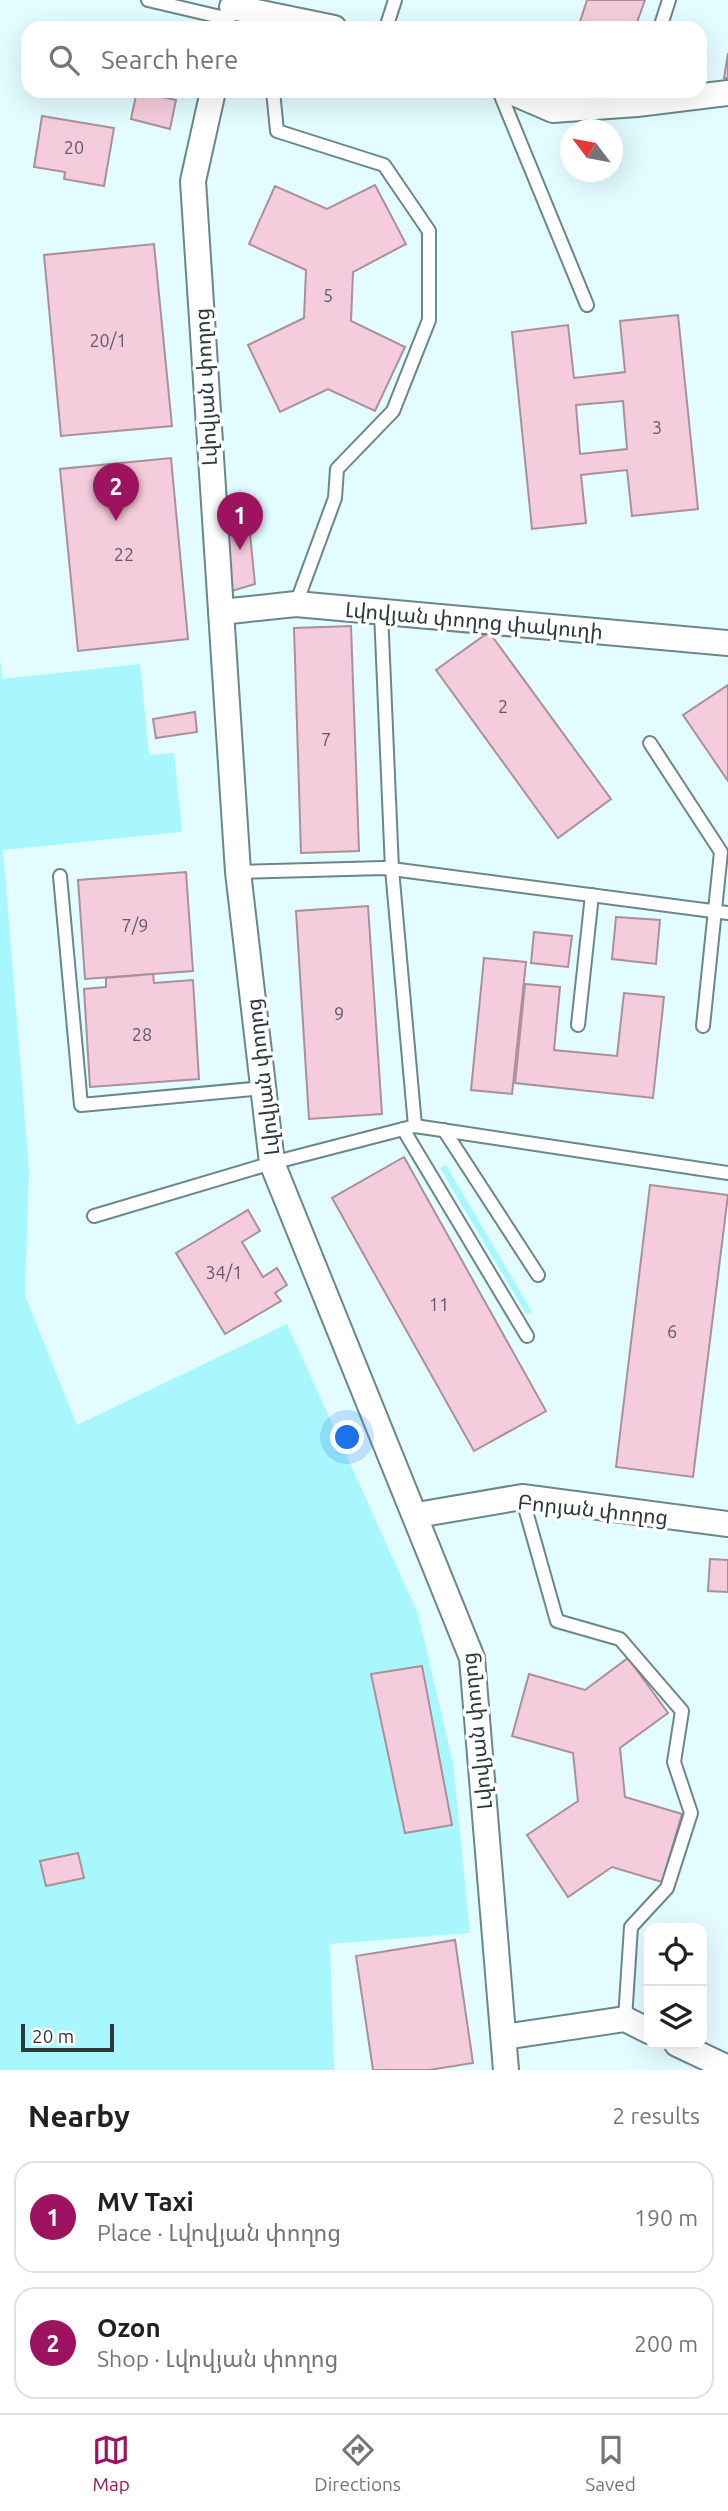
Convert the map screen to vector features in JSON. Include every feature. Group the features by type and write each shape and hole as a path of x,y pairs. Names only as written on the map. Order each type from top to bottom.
{"street":[{"path":"230,14 265,21"},
{"path":"707,94 728,93"},
{"name":"Լվովյան փողոց","path":"211,98 193,181 238,872 272,1163 417,1515 472,1658 506,2070"},
{"path":"525,98 553,110 639,98"},
{"name":"Լվովյան փողոց փակուղի","path":"221,612 296,604 728,643"},
{"name":"Բորյան փողոց","path":"417,1515 522,1497 728,1524"},
{"path":"505,2037 625,2020 644,2029"},
{"path":"688,2049 728,2068"}],"lane":[{"path":"148,0 230,14"},
{"path":"388,21 395,0"},
{"path":"662,21 669,0"},
{"path":"274,98 278,131 384,165 429,231 429,320 393,411 337,469 335,498 296,604"},
{"path":"502,98 587,305"},
{"path":"381,612 392,869 409,1127 527,1336"},
{"path":"650,743 721,852 722,912 703,1026"},
{"path":"238,872 392,869 722,912"},
{"path":"60,876 81,1105 263,1088"},
{"path":"578,1025 592,895"},
{"path":"94,1216 272,1163 409,1127 728,1173"},
{"path":"444,1130 538,1275"},
{"path":"522,1497 556,1621 621,1639 682,1710 674,1762 691,1813 667,1888 631,1927 625,2020"}],"shaded area":[{"path":"0,658 2,679 140,664 149,755 174,753 182,832 3,850 29,1169 25,1295 77,1425 287,1324 418,1614 453,1763 470,1933 330,1944 334,2070 0,2070"},
{"path":"446,1165 532,1312 527,1315 440,1168"}],"building":[{"path":"587,0 645,0 638,21 580,21"},
{"path":"728,53 728,78 724,78"},
{"path":"136,98 176,100 170,129 131,119"},
{"path":"42,116 114,128 104,186 64,179 65,172 34,167"},
{"path":"375,185 406,244 353,272 351,321 405,347 375,411 328,389 280,412 248,345 304,318 306,270 249,244 275,186 327,209"},
{"path":"154,244 172,426 61,436 44,255"},
{"path":"678,315 698,509 632,516 627,470 581,475 586,523 532,529 512,332 568,325 574,378 625,372 620,321","holes":["623,401 627,449 580,454 576,405"]},
{"path":"171,458 188,639 78,651 60,469"},
{"path":"248,514 255,584 232,591 226,516"},
{"path":"351,626 359,851 301,853 294,628"},
{"path":"489,632 611,799 558,838 436,670"},
{"path":"728,685 728,781 683,715"},
{"path":"195,712 197,732 156,738 153,719"},
{"path":"186,872 193,971 85,979 78,880"},
{"path":"368,906 382,1114 309,1119 296,911"},
{"path":"616,917 660,920 656,964 612,959"},
{"path":"534,932 572,936 568,967 531,963"},
{"path":"484,958 526,962 512,1094 471,1090"},
{"path":"153,974 154,983 193,980 199,1079 90,1087 84,989 106,987 106,978"},
{"path":"525,984 560,987 554,1050 617,1056 624,993 664,997 653,1098 515,1083"},
{"path":"404,1157 546,1411 474,1451 332,1198"},
{"path":"650,1185 728,1195 693,1477 616,1467"},
{"path":"248,1210 260,1231 242,1242 263,1277 277,1268 287,1285 275,1293 281,1301 225,1334 176,1253"},
{"path":"710,1559 728,1560 728,1592 708,1591"},
{"path":"628,1658 668,1713 620,1748 625,1797 682,1814 662,1882 612,1867 568,1897 527,1835 578,1801 573,1753 512,1736 529,1674 585,1690"},
{"path":"422,1666 452,1825 405,1833 371,1674"},
{"path":"78,1853 84,1878 46,1886 40,1861"},
{"path":"455,1940 473,2063 429,2070 373,2070 356,1956"}],"place":[{"name":"Ozon","path":"116,521"},
{"name":"MV Taxi","path":"240,550"}]}
